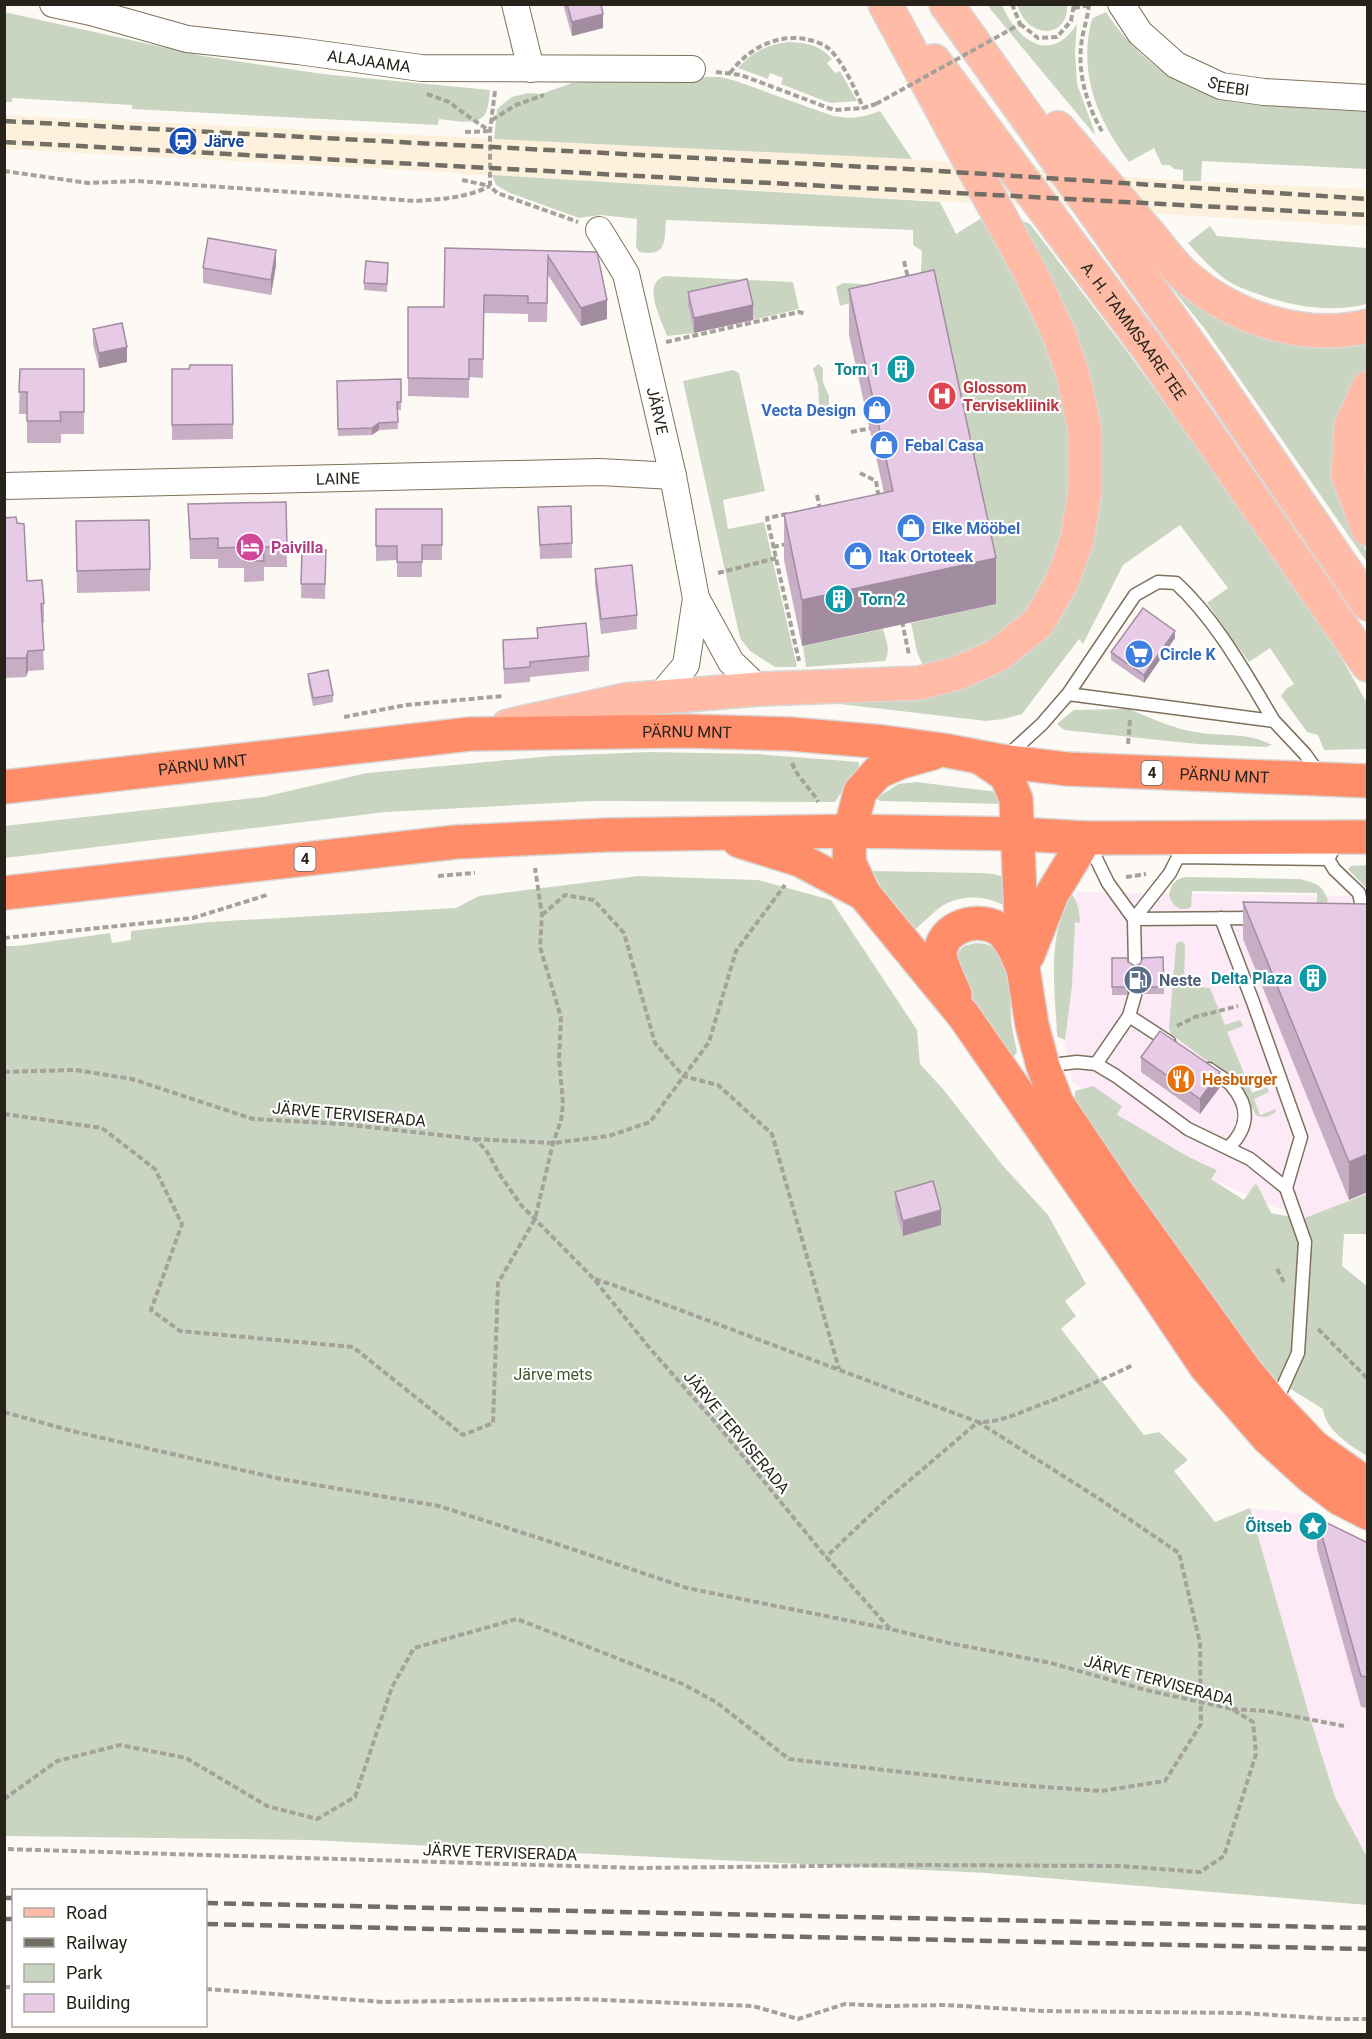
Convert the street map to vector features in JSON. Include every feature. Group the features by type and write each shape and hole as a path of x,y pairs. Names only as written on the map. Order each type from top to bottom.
{"highway":[{"name":"PÄRNU MNT","path":"4,787 470,734 685,731 790,734 884,742 943,750 991,760 1067,769 1368,781"},
{"path":"943,750 901,762 878,772 860,792 850,831 849,862 864,894 964,1016 1206,1367 1268,1438 1310,1476 1339,1498 1368,1513"},
{"path":"991,760 1006,775 1016,799 1023,968 1032,1024 1043,1066 1058,1103 1117,1192 1225,1344 1274,1405 1314,1447 1368,1485"},
{"name":"4","path":"4,893 456,842 711,832 850,831 1018,834 1183,847 1345,844"},
{"path":"711,832 800,860 864,894"},
{"path":"1023,968 1044,910 1086,838"},
{"path":"964,1016 941,960 945,939 953,930 974,922 984,922 998,928 1010,941 1023,968"}],"main road":[{"path":"470,734 625,700 759,689 920,683 960,672 998,655 1038,622 1062,582 1077,540 1085,492 1085,432 1073,375 1059,334 1030,272 885,4"},
{"name":"A. H. TAMMSAARE TEE","path":"892,4 1149,351 1368,665"},
{"path":"946,4 1207,369 1368,604"},
{"path":"953,4 1184,274 1225,304 1264,321 1305,330 1350,331 1368,326"},
{"path":"1368,388 1351,426 1348,475 1368,530"}],"street":[{"name":"ALAJAAMA","path":"53,4 92,8 187,39 421,68 692,69"},
{"path":"515,4 531,69"},
{"name":"SEEBI","path":"1121,4 1140,33 1176,64 1221,86 1264,92 1368,98"},
{"name":"JÄRVE","path":"599,230 626,274 673,477 696,598 731,662 759,689"},
{"name":"LAINE","path":"4,486 600,472 673,477"},
{"name":"JÄRVE","path":"659,697 686,666 696,598"}],"lane":[{"path":"991,760 1042,724 1068,694 1135,595 1158,582 1176,583 1194,600 1231,651 1274,721 1305,754 1324,781"},
{"path":"1068,694 1274,721"},
{"path":"1086,838 1108,883 1134,919 1135,965"},
{"path":"1345,844 1334,869 1359,893 1361,917"},
{"path":"1134,919 1156,894 1183,847"},
{"path":"1221,918 1254,1002 1301,1137 1286,1188"},
{"path":"1134,919 1269,918"},
{"path":"1096,1064 1129,1016 1136,994"},
{"path":"1129,1016 1177,1047"},
{"path":"1195,1059 1231,1084 1243,1104 1245,1124 1240,1137 1228,1148"},
{"path":"1043,1066 1077,1062 1096,1064 1188,1129 1250,1159 1286,1188 1305,1242 1298,1353 1274,1405"}],"path":[{"path":"1012,4 1020,24 1038,38 1057,37 1071,21 1074,6 1090,5 1081,46 1083,85 1096,121 1107,139"},
{"path":"692,69 741,75 834,110 863,108 876,104 1020,24"},
{"path":"729,74 743,58 763,44 786,39 808,40 827,46 850,82 863,108"},
{"path":"394,64 404,89 449,102 490,131"},
{"path":"491,121 516,105 551,92 577,69"},
{"path":"490,186 490,131 497,70"},
{"path":"465,132 490,131"},
{"path":"4,171 88,183 138,181 416,201 455,198 490,186"},
{"path":"462,180 490,186 497,193 599,230"},
{"path":"904,261 909,282"},
{"path":"666,342 799,312 805,314"},
{"path":"851,432 873,427"},
{"path":"860,473 876,481 880,504"},
{"path":"817,495 822,517"},
{"path":"869,497 879,495"},
{"path":"809,509 830,505"},
{"path":"788,514 766,518 801,668"},
{"path":"773,547 794,542"},
{"path":"718,573 776,558"},
{"path":"902,618 910,664"},
{"path":"791,757 797,774 813,791 818,802"},
{"path":"526,868 547,868"},
{"path":"4,1114 102,1128 155,1169 182,1224 152,1310 180,1331 353,1347 463,1435 493,1423 498,1283 535,1219 553,1143 561,1121 563,1104 559,1058 561,1017 540,947 542,915 535,868"},
{"path":"435,876 482,872"},
{"path":"1120,877 1149,874"},
{"path":"475,1139 553,1143 609,1136 650,1122 709,1042 736,951 791,877"},
{"path":"4,938 193,918 271,894"},
{"path":"542,915 565,895 594,900 624,933 655,1043 683,1076 718,1085 772,1134 838,1369"},
{"path":"1171,1030 1195,1017 1254,1002"},
{"name":"JÄRVE TERVISERADA","path":"4,1071 76,1070 132,1079 253,1119 342,1124 475,1139 486,1150 521,1205 592,1278 826,1557 890,1629 1051,1663 1146,1690 1232,1709 1253,1722 1256,1754 1224,1856 1200,1872 1109,1866 910,1865 639,1868 4,1849"},
{"path":"4,1799 57,1761 120,1745 186,1758 267,1806 317,1819 355,1797 392,1687 414,1648 517,1619 683,1684 716,1702 789,1759 1016,1785 1101,1791 1165,1781 1201,1724 1200,1643 1179,1553 1098,1498 978,1422 592,1278"},
{"path":"826,1557 883,1503 978,1422 988,1422 1020,1413 1101,1381 1133,1365"},
{"path":"4,1412 72,1431 281,1479 439,1506 545,1539 687,1588 890,1629"},
{"path":"1232,1709 1266,1711 1344,1726"},
{"path":"207,1989 383,2002 578,1999 741,2006 798,2019 845,2004 946,2005 1043,2011 1242,2013 1368,2019"}],"shaded area":[{"path":"4,115 912,159 1183,181 1367,189 1367,226 5,149"},
{"path":"1076,892 1367,896 1367,1223 1302,1219 1211,1179 1167,1146 1117,1115 1072,1082 1063,1033"},
{"path":"1250,1508 1304,1514 1367,1545 1367,1857 1335,1797"}],"green space":[{"path":"987,5 1002,5 1016,28 1035,43 1056,44 1067,37 1077,24 1075,52 1077,84 1094,134"},
{"path":"1017,5 1067,5 1067,14 1064,21 1054,30 1040,30 1026,21"},
{"path":"4,12 203,56 323,74 490,90 488,105 485,114 477,120 464,122 439,119 438,125 132,109 132,105 12,98 12,102 5,102"},
{"path":"1106,12 1130,42 1159,68 1175,79 1211,96 1244,103 1367,112 1367,169 1202,161 1201,181 1183,181 1183,170 1174,169 1170,165 1162,165 1154,148 1129,162 1100,113 1089,78 1087,60 1091,22 1093,18"},
{"path":"789,42 813,46 827,54 832,59 827,63 835,73 840,71 857,101 830,103 781,84 783,78 770,73 768,79 738,68 749,57 761,50"},
{"path":"721,77 736,81 833,116 851,118 880,111 912,159 494,139 497,109 512,97 529,93 541,94 572,83"},
{"path":"492,175 940,202 956,234 983,217 1051,344 1074,447 1066,532 1034,605 1005,634 977,652 924,668 917,652 911,623 996,604 861,299 840,306 836,287 843,283 920,287 922,251 913,245 913,230 666,220 663,246 660,250 648,253 639,252 636,247 637,219 601,215 579,218 510,193 496,185"},
{"path":"1014,217 1030,224 1129,354 1240,508 1342,659 1367,703 1367,749 1324,750 1318,735 1307,732 1281,696 1287,688 1294,684 1270,648 1249,662 1207,603 1228,588 1180,525 1123,565 1083,644 1079,639 1022,714 986,721 840,704 839,698 1005,666 1099,491"},
{"path":"1210,226 1217,236 1367,248 1367,304 1339,308 1312,307 1272,299 1237,286 1215,271 1188,243"},
{"path":"1131,238 1167,273 1367,340 1367,368 1351,390 1345,509 1367,553 1367,562 1205,329"},
{"path":"665,276 793,282 799,309 753,320 688,308 694,333 667,336 657,311 654,294 654,286"},
{"path":"818,364 823,368 823,382 829,396 829,407 824,409 819,404 818,385 813,369"},
{"path":"733,370 739,373 765,491 723,500 728,529 764,522 797,667 775,667 750,651 740,638 683,381"},
{"path":"883,629 888,649 885,661 806,667 803,646"},
{"path":"1129,709 1183,729 1255,738 1272,745 1265,747 1197,744 1064,730 1057,724 1074,710"},
{"path":"648,752 756,754 859,762 859,766 835,802 593,801 386,812 5,858 4,826 263,797 367,773 552,756"},
{"path":"916,782 998,792 1006,804 880,801 877,798 898,784"},
{"path":"1368,865 1367,889 1348,869 1351,866"},
{"path":"873,871 994,874 1010,879 1010,909 985,899 959,899 942,906 913,931 883,891"},
{"name":"Järve mets","path":"638,876 758,880 831,900 917,1030 920,1064 943,1089 1004,1167 1048,1215 1086,1284 1065,1301 1076,1316 1061,1329 1144,1435 1159,1432 1188,1460 1174,1471 1215,1522 1250,1508 1335,1797 1367,1857 1367,1905 986,1873 309,1840 5,1836 5,946 110,933 112,943 131,940 131,931 209,922 456,908 479,896"},
{"path":"1186,877 1300,879 1317,885 1328,900 1326,903 1317,903 1317,893 1192,891 1191,907 1183,909 1174,905 1169,894 1175,882"},
{"path":"1070,893 1077,902 1080,923 1075,922 1072,985 1065,1040 1057,1034 1054,966 1057,933 1068,902 1066,898"},
{"path":"1182,941 1185,945 1184,986 1210,988 1225,1025 1240,1020 1243,1026 1227,1032 1252,1093 1267,1087 1269,1092 1254,1099 1260,1115 1276,1109 1275,1113 1266,1117 1257,1116 1238,1084 1171,1034 1169,1028 1176,946"},
{"path":"975,943 988,945 998,950 1008,968 1012,1024 1017,1052 1014,1056 1011,1056 976,1007 963,981 958,952 964,946"},
{"path":"1093,1086 1122,1106 1117,1115 1217,1170 1211,1179 1244,1200 1255,1184 1258,1186 1271,1213 1302,1219 1367,1194 1367,1234 1344,1234 1342,1266 1367,1286 1367,1456 1347,1442 1328,1424 1323,1409 1273,1378 1182,1258 1075,1101 1075,1091"}],"building":[{"path":"567,4 601,4 603,14 572,22"},
{"path":"208,238 276,250 271,280 203,268"},
{"path":"445,248 597,252 607,300 581,308 548,256 547,303 528,303 528,296 484,295 483,359 469,359 469,379 408,378 408,307 444,307"},
{"path":"366,261 388,263 387,284 364,283"},
{"path":"934,270 996,558 802,600 784,514 893,491 849,289"},
{"path":"747,279 753,305 694,318 688,292"},
{"path":"122,323 127,347 99,353 93,329"},
{"path":"190,365 232,365 233,424 172,425 172,369 189,369"},
{"path":"20,369 84,369 84,412 60,412 61,421 27,421 27,392 19,392"},
{"path":"401,379 401,402 397,402 398,422 379,423 372,428 338,429 337,381"},
{"path":"286,502 287,547 263,547 264,561 244,561 244,547 218,548 218,538 190,539 188,504"},
{"path":"571,506 572,543 540,545 538,507"},
{"path":"376,509 442,509 442,545 422,545 422,562 397,562 397,546 376,546"},
{"path":"16,517 17,523 24,524 27,581 42,580 44,650 28,651 26,658 4,658 4,518"},
{"path":"149,520 150,569 77,571 76,521"},
{"path":"302,550 326,550 325,584 301,584"},
{"path":"632,565 637,615 601,619 595,569"},
{"name":"Circle K","path":"1143,608 1175,631 1144,675 1111,652"},
{"path":"586,623 589,656 530,662 530,667 504,669 503,640 538,638 537,628"},
{"path":"328,670 333,695 313,698 308,674"},
{"path":"1243,902 1368,904 1368,1154 1349,1162"},
{"name":"Neste","path":"1163,957 1164,987 1143,987 1140,981 1134,979 1127,987 1112,987 1112,958 1127,958 1128,962 1135,966 1140,964 1143,958"},
{"path":"1160,1031 1220,1072 1200,1099 1141,1057"},
{"path":"933,1181 941,1210 903,1221 895,1192"},
{"path":"1317,1518 1368,1543 1368,1677 1361,1676"}],"railway":[{"path":"4,121 924,170 1368,199"},
{"path":"4,142 1368,215"},
{"path":"4,1898 12,1898"},
{"path":"207,1903 1368,1928"},
{"path":"4,1919 12,1919"},
{"path":"207,1924 1368,1949"}],"place":[{"name":"Järve","path":"183,141"},
{"name":"Torn 1","path":"901,369"},
{"name":"Glossom Tervisekliinik","path":"942,396"},
{"name":"Vecta Design","path":"877,410"},
{"name":"Febal Casa","path":"884,445"},
{"name":"Elke Mööbel","path":"911,528"},
{"name":"Paivilla","path":"250,547"},
{"name":"Itak Ortoteek","path":"858,556"},
{"name":"Torn 2","path":"839,599"},
{"name":"Circle K","path":"1139,654"},
{"name":"Delta Plaza","path":"1313,978"},
{"name":"Neste","path":"1138,980"},
{"name":"Hesburger","path":"1181,1079"},
{"name":"Õitseb","path":"1313,1526"}]}
